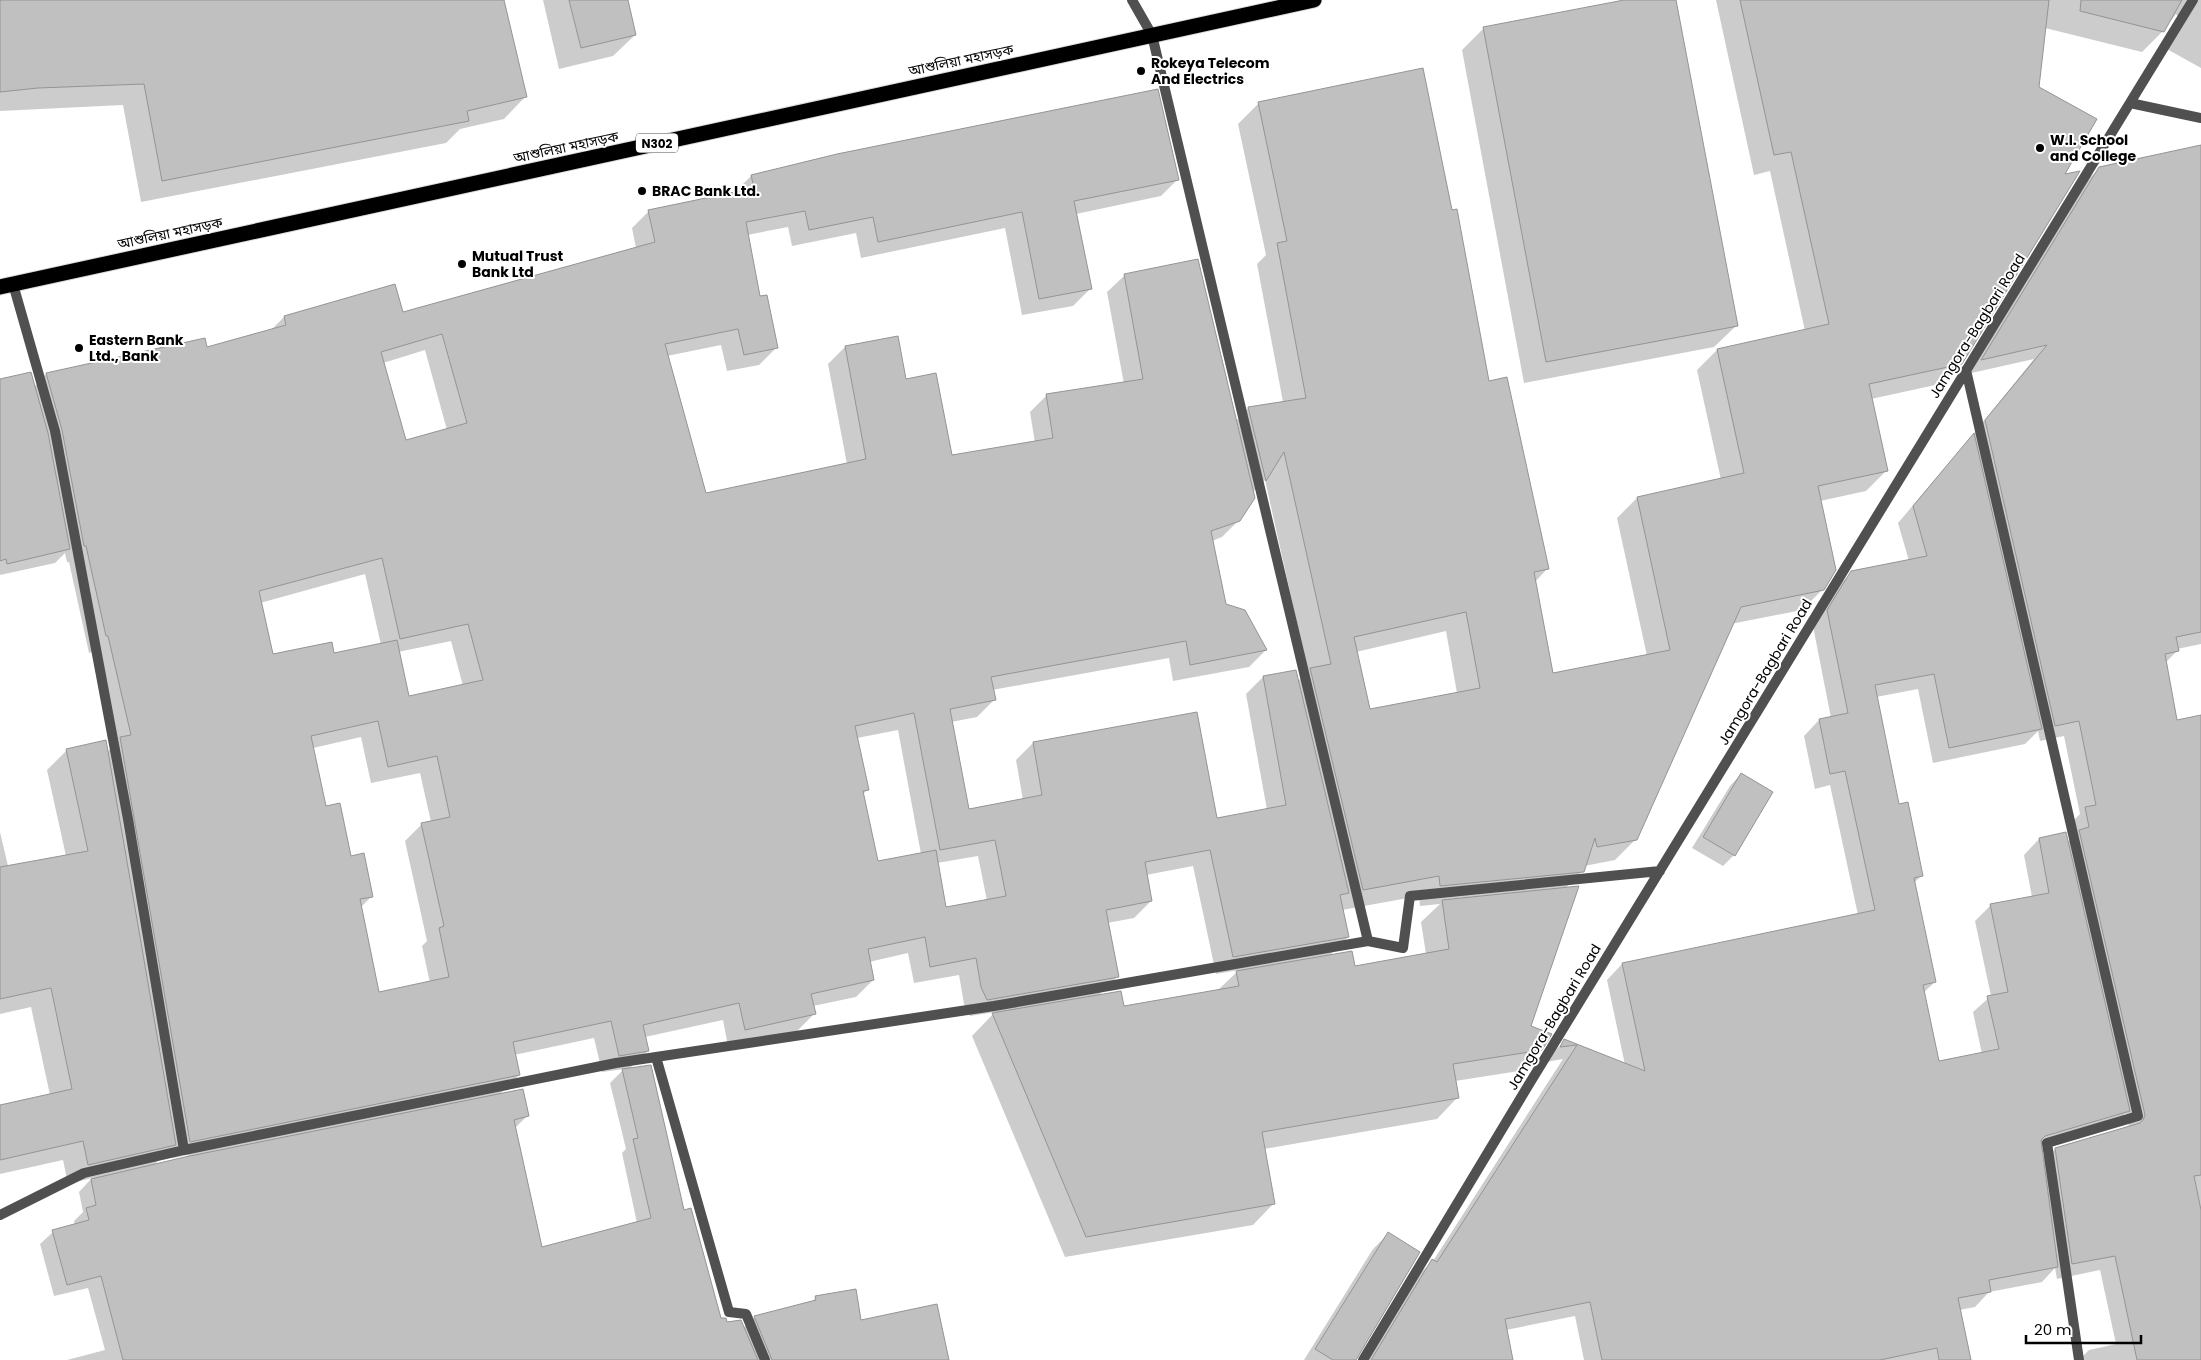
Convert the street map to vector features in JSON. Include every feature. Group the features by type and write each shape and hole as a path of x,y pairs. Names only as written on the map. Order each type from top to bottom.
{"highway":[{"name":"আশুলিয়া মহাসড়ক","path":"6,285 1314,0"}],"street":[{"path":"1132,0 1152,35 1368,941"},
{"name":"Jamgora-Bagbari Road","path":"1363,1360 1660,870 2193,0"},
{"path":"2130,103 2201,118"},
{"path":"6,285 55,431 128,819 184,1150"},
{"path":"1966,370 2138,1116 2047,1143 2079,1360"},
{"path":"0,1215 84,1173 184,1150 616,1063 994,1006 1368,941 1404,948 1410,896 1660,870"},
{"path":"656,1057 729,1312 746,1314 765,1360"}],"building":[{"path":"0,0 504,0 527,97 467,111 469,121 162,181 144,84 38,88 0,92"},
{"path":"569,0 628,0 636,35 581,48"},
{"path":"1624,0 1676,0 1738,326 1546,362 1483,27"},
{"path":"1740,0 2049,0 2039,87 2097,119 2065,174 2080,171 1962,364 1869,384 1888,471 1818,486 1836,570 1824,590 1741,607 1637,840 1597,847 1595,838 1584,872 1440,886 1439,876 1363,890 1310,668 1331,664 1284,452 1266,481 1248,407 1306,398 1277,243 1287,241 1258,102 1423,68 1452,210 1457,209 1489,381 1507,377 1549,569 1534,572 1553,673 1670,650 1637,497 1744,473 1717,349 1829,324 1791,152 1774,155","holes":["1466,612 1480,688 1370,709 1354,637"]},
{"path":"2081,0 2182,0 2164,32 2080,11"},
{"path":"1158,89 1179,180 1074,201 1092,289 1039,299 1022,212 878,242 873,217 809,230 805,211 746,222 760,296 767,295 778,348 744,355 738,329 665,344 706,493 866,459 845,346 898,336 906,379 936,373 952,455 1053,438 1046,394 1143,379 1124,274 1198,259 1255,498 1240,521 1211,531 1226,604 1245,610 1267,650 1190,665 1186,641 991,677 996,700 950,709 969,809 1042,795 1033,742 1197,712 1217,818 1286,805 1263,676 1296,670 1349,893 1340,895 1349,937 1233,957 1210,850 1145,862 1152,901 1106,910 1119,977 987,1000 981,987 976,958 930,967 925,937 868,949 874,980 811,994 816,1014 745,1030 739,1003 643,1025 649,1051 619,1056 611,1021 513,1042 520,1075 190,1142 120,737 131,735 86,546 84,546 62,430 46,373 205,338 207,347 286,325 284,316 395,284 403,312 655,242 648,210 754,188 751,175 837,154","holes":["442,334 467,423 406,440 381,352","382,558 400,639 468,624 483,680 409,696 397,640 334,653 332,642 273,654 259,591","914,713 940,850 995,840 1006,896 946,907 936,850 878,861 863,791 869,790 855,726","378,721 388,767 437,756 450,817 421,823 444,926 439,928 449,977 379,992 360,899 373,897 364,853 351,856 340,803 326,806 311,736"]},
{"path":"2201,145 2201,632 2176,637 2179,651 2165,654 2177,720 2201,715 2201,1175 2194,1176 2201,1210 2201,1360 2137,1360 2115,1256 2072,1264 2055,1148 2140,1123 2145,1115 2079,830 2089,827 2085,807 2096,805 2079,721 2055,726 1985,420 2047,345 1981,360 2099,167"},
{"path":"31,372 48,433 70,549 7,564 6,559 0,561 0,379"},
{"path":"1974,433 2042,729 1949,748 1934,674 1875,685 1899,804 1908,802 1923,876 1914,878 1936,982 1923,985 1939,1061 1999,1049 1987,996 2008,992 1990,904 2049,893 2039,838 2066,832 2130,1111 2045,1136 2041,1140 2058,1267 1989,1280 1991,1292 1958,1298 1971,1360 1939,1360 1937,1348 1880,1360 1602,1360 1590,1302 1505,1319 1513,1360 1371,1360 1432,1259 1437,1262 1577,1045 1560,1047 1564,1039 1645,1071 1622,963 1875,910 1845,771 1830,774 1819,719 1848,713 1827,610 1851,571 1927,556 1913,506"},
{"path":"106,740 176,1145 88,1165 83,1141 0,1160 0,1105 72,1089 51,988 0,999 0,867 88,851 66,749"},
{"path":"1741,773 1773,792 1735,856 1703,837"},
{"path":"1579,886 1531,1026 1552,1034 1542,1050 1453,1064 1459,1098 1262,1132 1275,1204 1086,1237 992,1013 1121,991 1124,1006 1239,986 1236,971 1352,951 1355,966 1449,949 1442,900"},
{"path":"651,1065 684,1210 691,1208 721,1318 726,1318 727,1322 741,1320 758,1360 123,1360 101,1276 67,1285 52,1230 89,1220 86,1208 96,1205 91,1179 185,1157 523,1089 529,1116 514,1120 542,1247 651,1218 633,1139 638,1138 622,1069"},
{"path":"1388,1232 1420,1252 1356,1360 1333,1360 1315,1349"},
{"path":"856,1289 861,1320 937,1304 949,1360 772,1360 754,1316 816,1300 815,1296"}],"place":[{"name":"Rokeya Telecom And Electrics","path":"1141,71"},
{"name":"W.I. School and College","path":"2040,148"},
{"name":"BRAC Bank Ltd.","path":"642,191"},
{"name":"Mutual Trust Bank Ltd","path":"462,264"},
{"name":"Eastern Bank Ltd., Bank","path":"79,348"}]}
